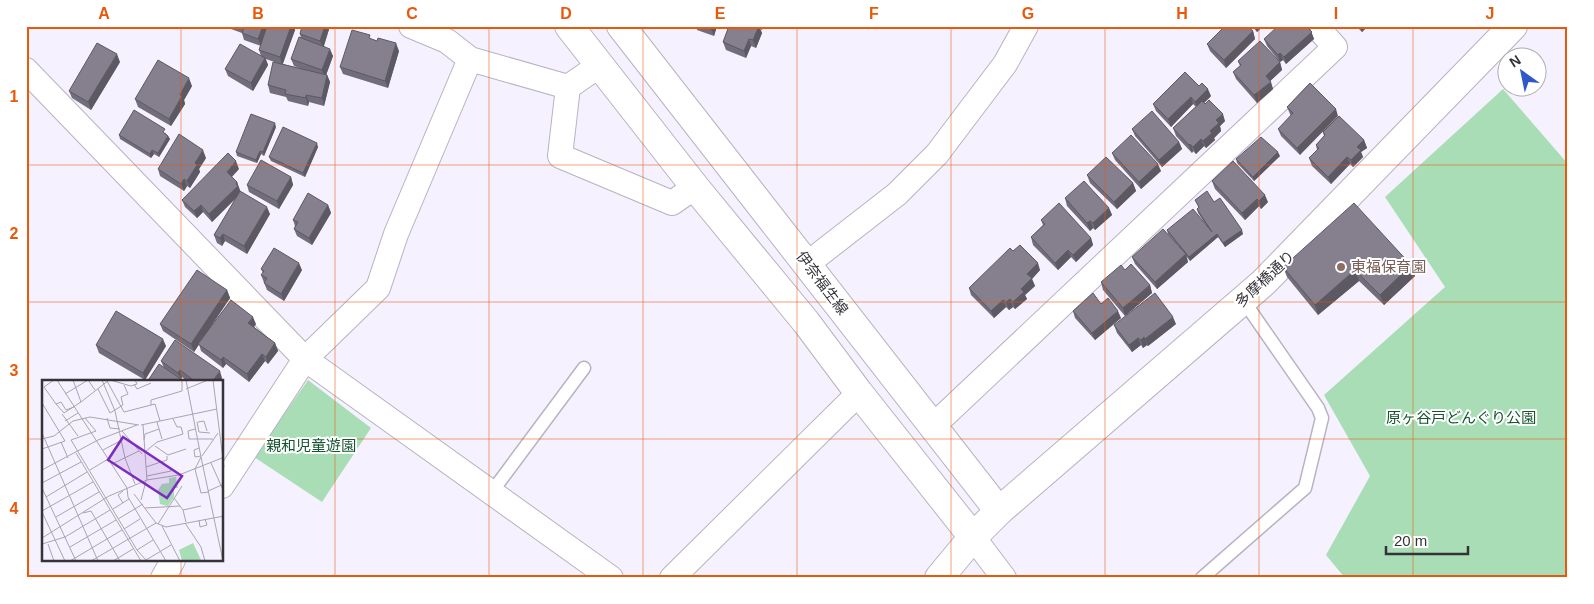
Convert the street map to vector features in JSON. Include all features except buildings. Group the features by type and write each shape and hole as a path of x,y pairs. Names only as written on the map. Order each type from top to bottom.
{"main road":[{"path":"569,26 695,187 806,322 859,393 973,537"},
{"name":"伊奈福生線","path":"621,26 999,511"},
{"name":"多摩橋通り","path":"999,511 1271,275 1513,26"},
{"path":"939,578 973,537 999,511"}],"street":[{"path":"410,26 447,41 470,59 568,87"},
{"path":"807,264 897,194 937,154 1005,64 1026,26"},
{"path":"932,427 1335,47 1316,26"},
{"path":"224,483 305,359 378,288 396,234 470,59"},
{"path":"600,65 568,87 560,156 672,203 695,187"},
{"path":"26,70 305,359 610,578"},
{"path":"672,578 859,393"},
{"path":"973,537 1004,578"},
{"path":"163,578 172,562"}],"lane":[{"path":"1202,578 1305,488 1322,418 1318,408 1243,300"},
{"path":"491,493 584,368"}],"green space":[{"name":"原ヶ谷戸どんぐり公園","path":"1496,95 1496,98 1511,98 1568,164 1568,578 1345,578 1326,555 1370,476 1324,395 1445,287 1385,197"},
{"name":"親和児童遊園","path":"308,380 371,428 322,502 254,457"}],"place":[{"name":"東福保育園","path":"1341,267"}]}
